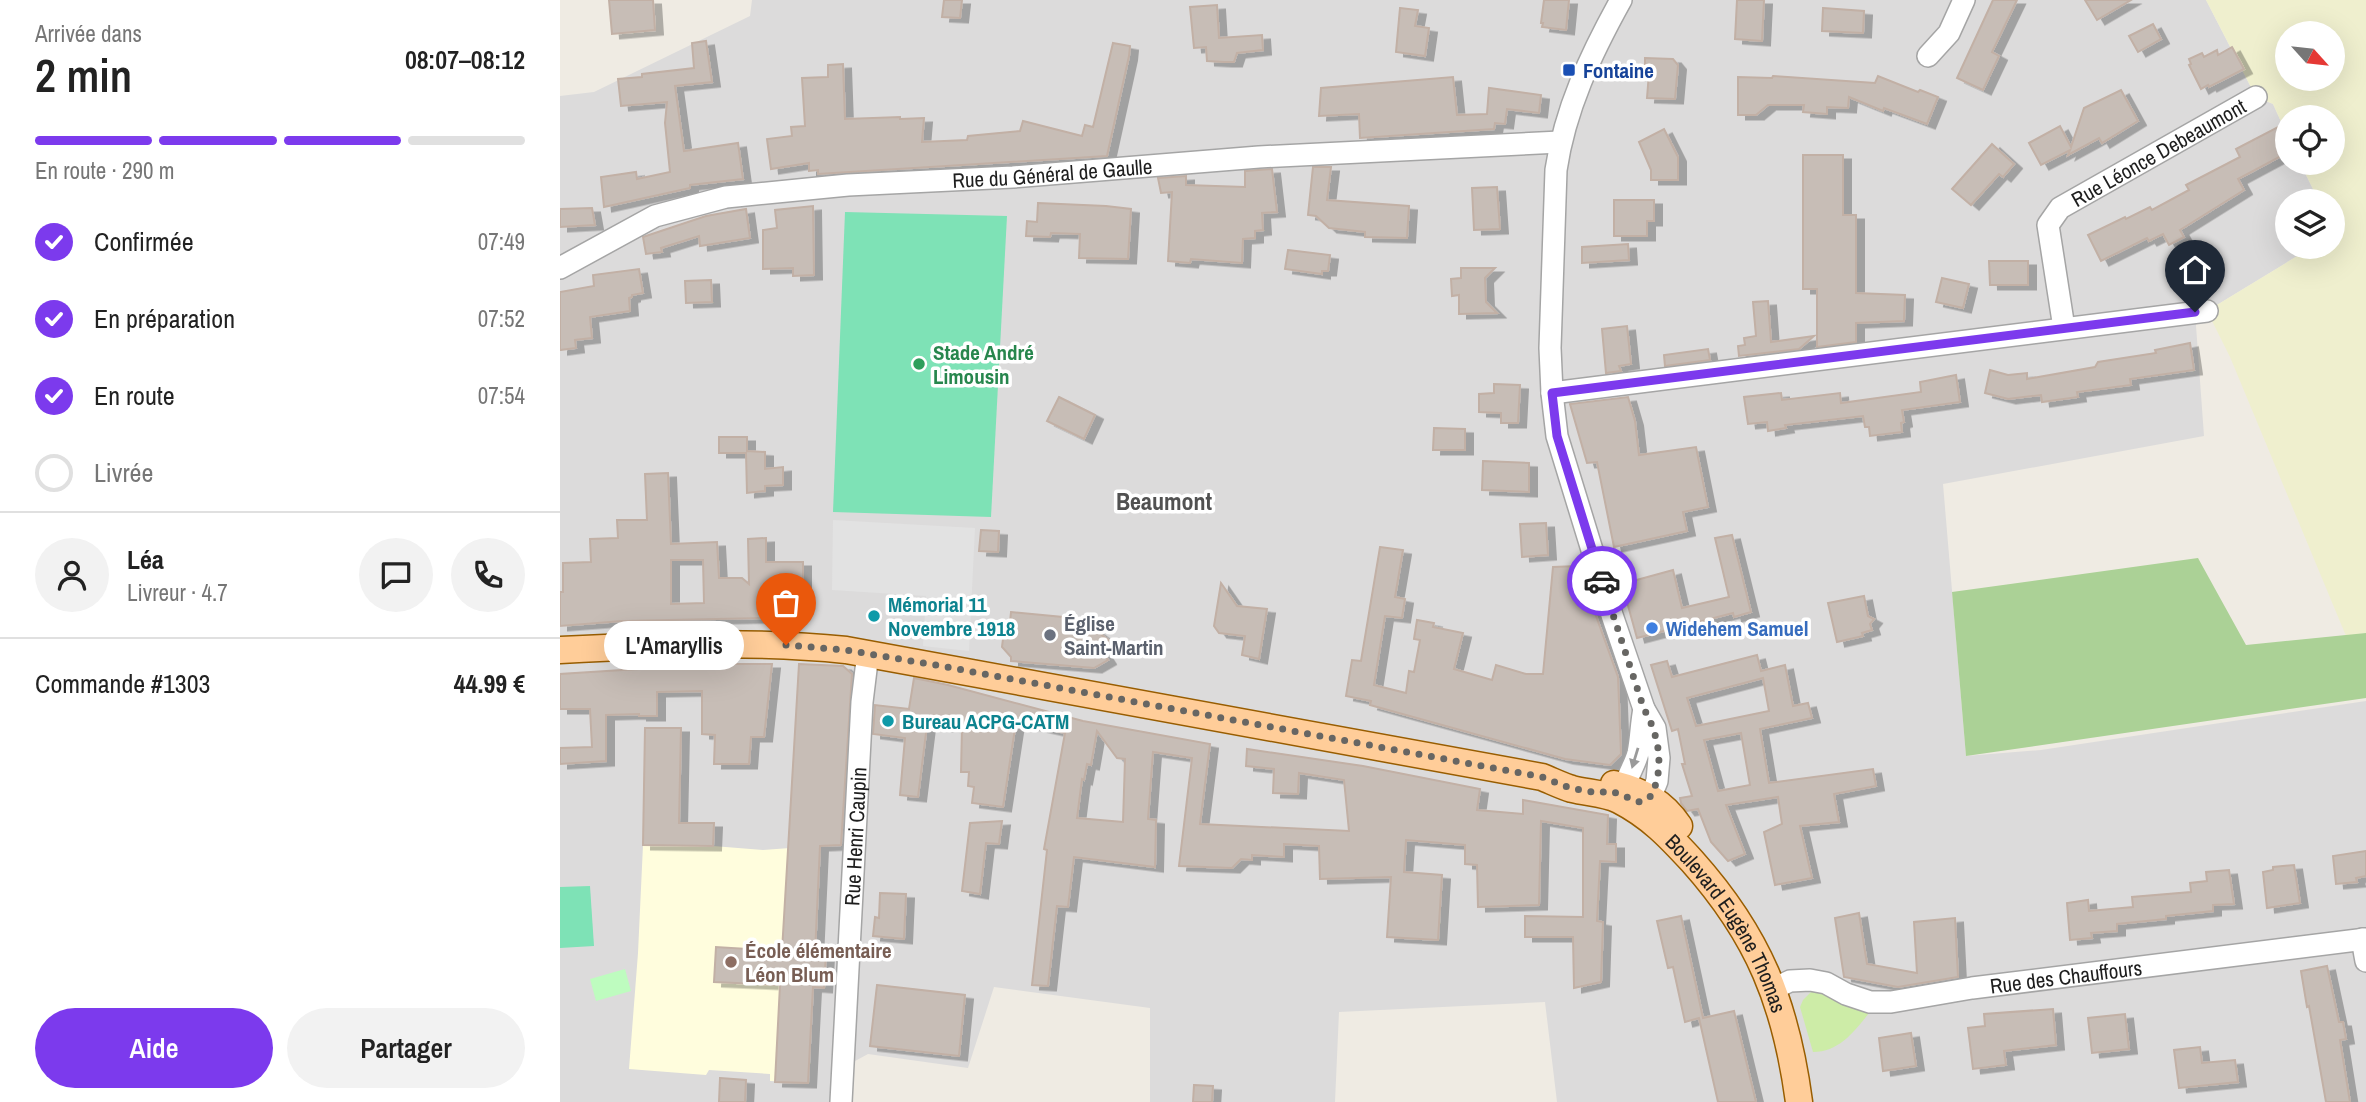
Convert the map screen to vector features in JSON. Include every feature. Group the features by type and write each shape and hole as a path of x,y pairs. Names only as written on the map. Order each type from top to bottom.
{"main road":[{"path":"560,650 724,643 786,645 868,653 1542,777 1570,788 1641,803"},
{"path":"1542,777 1574,774 1641,803"},
{"name":"Boulevard Eugène Thomas","path":"1641,803 1703,874 1743,926 1778,987 1789,999 1791,1046 1799,1102"}],"street":[{"path":"1621,0 1582,76 1560,142 1551,268 1550,348 1557,436 1612,615 1644,709 1655,728 1659,758 1657,781 1641,803"},
{"path":"1928,55 1949,33 1964,0"},
{"name":"Rue Léonce Debeaumont","path":"2064,328 2048,225 2060,208 2256,97"},
{"name":"Rue du Général de Gaulle","path":"560,268 655,216 726,197 848,185 1013,177 1259,157 1560,142"},
{"path":"1552,393 2207,311"},
{"name":"Rue Henri Caupin","path":"841,1102 862,716 868,653"},
{"path":"1641,803 1639,750 1644,709"},
{"path":"2364,939 2366,961"},
{"name":"Rue des Chauffours","path":"1778,987 1790,981 1810,980 1826,983 1846,994 1870,1002 1891,1002 1985,986 2364,939"}],"shaded area":[{"path":"752,0 2206,0 2256,97 2273,104 2275,108 2275,175 2306,175 2313,189 2275,189 2275,259 2292,259 2207,311 2195,312 2204,436 1943,484 1966,756 2041,750 2366,701 2366,1102 1557,1102 1545,1002 1339,1012 1335,1102 1150,1102 1150,1008 994,987 968,1068 868,1054 844,1067 841,1102 560,1102 560,96 594,92 750,16"},
{"path":"833,520 975,528 969,651 923,646 926,596 832,590"},
{"name":"École élémentaire Léon Blum","path":"643,845 763,850 817,846 813,857 820,857 815,952 826,953 813,987 808,1083 770,1081 770,1074 709,1070 706,1075 629,1069"}],"green space":[{"path":"2206,0 2366,0 2366,633 2346,636 2230,357 2207,311 2292,259 2345,259 2345,189 2313,189 2306,175 2345,175 2345,105 2275,105 2275,108 2273,104 2256,97"},
{"name":"Stade André Limousin","path":"845,212 1007,216 991,517 833,512"},
{"path":"2198,558 2246,645 2366,633 2366,698 1966,756 1952,592"},
{"path":"590,886 594,946 560,948 560,887"},
{"path":"625,969 631,991 596,1001 590,979"},
{"path":"1812,991 1827,994 1869,1013 1852,1034 1838,1045 1813,1052 1800,1007"}],"building":[{"path":"609,0 653,0 655,30 612,34"},
{"path":"944,0 962,0 960,18 942,17"},
{"path":"1544,0 1569,0 1566,30 1542,27"},
{"path":"1737,0 1764,0 1762,41 1735,39"},
{"path":"1993,0 2017,0 1992,52 1999,56 1983,90 1957,78"},
{"path":"2085,0 2131,0 2097,20"},
{"path":"1217,5 1219,38 1262,35 1263,50 1237,53 1234,62 1207,61 1206,47 1194,48 1190,7"},
{"path":"1400,8 1418,10 1415,26 1429,28 1425,56 1396,52"},
{"path":"1823,8 1864,11 1863,33 1822,31"},
{"path":"2153,24 2161,39 2138,52 2129,36"},
{"path":"706,41 712,82 675,86 684,151 738,143 743,179 690,185 690,188 604,207 601,177 636,172 637,179 670,172 665,123 667,102 621,106 618,79 694,68 692,43"},
{"path":"1113,43 1130,46 1107,156 818,174 818,170 809,171 809,163 771,169 767,139 792,136 791,127 805,126 802,78 828,77 828,65 843,64 845,119 924,118 922,142 967,140 968,136 1020,131 1023,121 1082,136 1085,125 1093,127"},
{"path":"2232,47 2244,69 2201,89 2189,65 2189,59 2202,53 2204,57 2217,50 2218,55"},
{"path":"1645,58 1673,59 1678,65 1675,99 1647,98 1649,73 1645,73"},
{"path":"1773,76 1875,83 1878,76 1938,97 1927,124 1884,108 1883,111 1849,97 1848,108 1827,107 1827,114 1803,112 1804,105 1768,105 1756,115 1738,115 1738,77"},
{"path":"1453,77 1457,115 1487,114 1489,88 1541,95 1539,113 1507,109 1505,124 1495,123 1494,129 1360,138 1359,114 1319,116 1321,88"},
{"path":"2121,90 2138,121 2102,143 2099,138 2068,155 2070,150 2041,165 2029,143 2060,126 2071,147 2084,108"},
{"path":"1664,129 1678,157 1678,180 1651,180 1651,170 1639,142"},
{"path":"2275,129 2275,159 2238,179 2244,190 2180,230 2184,237 2169,245 2163,234 2149,241 2147,238 2101,261 2088,235 2150,207 2152,210 2189,190 2186,185 2240,157 2236,149"},
{"path":"1992,144 2014,164 2003,177 1999,174 1971,205 1952,189"},
{"path":"1803,155 1843,155 1843,215 1856,215 1856,293 1905,295 1904,321 1856,323 1856,342 1817,347 1817,289 1803,289"},
{"path":"1313,167 1331,167 1327,200 1409,206 1407,238 1365,237 1365,232 1329,228 1316,216 1308,215"},
{"path":"1272,169 1277,212 1262,213 1263,230 1255,231 1255,238 1243,239 1242,263 1191,259 1190,263 1168,261 1172,192 1161,193 1158,178 1186,176 1186,185 1245,187 1245,171"},
{"path":"1497,187 1500,229 1474,230 1472,188"},
{"path":"1614,200 1654,200 1654,221 1647,221 1647,236 1614,236"},
{"path":"1038,203 1131,209 1128,259 1079,258 1080,234 1026,236 1027,221 1037,222"},
{"path":"813,206 814,275 793,276 793,268 763,269 763,230 777,228 775,210"},
{"path":"592,208 595,225 560,227 560,209"},
{"path":"746,209 750,238 700,246 699,236 661,248 662,252 646,254 643,237 706,216"},
{"path":"1628,244 1629,260 1582,263 1582,247"},
{"path":"1288,250 1330,255 1328,271 1322,271 1322,274 1285,269"},
{"path":"1989,261 2028,261 2028,285 1990,285"},
{"path":"1461,268 1495,268 1485,278 1486,302 1497,313 1459,314 1459,295 1452,296 1451,279 1461,278"},
{"path":"639,269 643,293 629,298 630,311 590,317 592,338 575,340 576,348 560,350 560,292 594,286 593,275"},
{"path":"1942,278 1969,284 1963,308 1936,302"},
{"path":"711,280 712,302 686,303 685,281"},
{"path":"1768,301 1771,342 1814,336 1799,349 1739,356 1738,346 1745,345 1744,338 1756,336 1753,302"},
{"path":"1627,326 1631,364 1619,366 1621,371 1606,373 1602,329"},
{"path":"2190,343 2194,370 2130,379 2131,385 2077,392 2078,397 2042,402 2041,395 2008,399 1985,393 1990,370 2008,375 2027,373 2027,379 2095,367 2098,362 2156,353 2155,350"},
{"path":"1708,349 1710,360 1665,366 1664,355"},
{"path":"1956,375 1960,402 1902,410 1902,432 1870,436 1863,416 1785,425 1786,428 1768,431 1767,422 1748,424 1744,397 1781,393 1782,400 1840,393 1841,403 1921,392 1920,382"},
{"path":"1494,384 1520,385 1518,423 1501,423 1501,413 1479,412 1479,394 1494,393"},
{"path":"1059,397 1095,415 1084,439 1047,421"},
{"path":"1628,397 1635,421 1639,455 1696,447 1708,507 1683,512 1687,531 1614,547 1597,462 1587,463 1570,404"},
{"path":"1434,428 1465,429 1465,450 1433,450"},
{"path":"719,437 747,437 747,451 765,452 765,469 783,467 783,485 765,486 765,491 747,493 746,453 719,453"},
{"path":"1483,461 1529,463 1529,492 1482,490"},
{"path":"668,473 671,544 717,542 719,578 742,578 749,584 748,539 766,538 766,562 803,562 803,601 766,602 767,618 622,621 560,626 563,563 591,562 590,539 618,538 617,520 647,520 645,474","holes":["671,560 703,560 704,603 671,604"]},
{"path":"1546,523 1548,555 1522,557 1520,524"},
{"path":"981,530 999,531 998,552 979,551"},
{"path":"1732,535 1751,612 1734,617 1733,613 1637,638 1622,584 1673,570 1682,608 1729,597 1715,538"},
{"path":"1380,547 1403,550 1395,597 1405,599 1402,618 1385,616 1374,685 1406,693 1409,671 1414,672 1420,640 1414,639 1417,620 1434,623 1433,627 1463,633 1454,669 1492,680 1496,665 1526,674 1543,674 1553,567 1578,566 1618,677 1621,754 1610,765 1565,759 1370,705 1371,701 1346,696 1352,660 1361,661"},
{"path":"1221,583 1237,606 1267,609 1259,659 1242,655 1245,636 1219,633 1214,626"},
{"path":"1864,596 1868,616 1874,619 1870,624 1872,630 1862,633 1863,636 1837,642 1828,603"},
{"name":"Église Saint-Martin","path":"1011,612 1094,620 1094,629 1111,642 1101,649 1108,660 1094,668 1011,661 1011,657 1002,647 1003,639 1009,633"},
{"path":"1757,655 1761,671 1785,665 1793,706 1808,703 1812,718 1760,729 1769,783 1873,769 1876,786 1834,794 1839,822 1800,826 1812,878 1775,885 1764,832 1782,824 1778,797 1726,805 1745,854 1728,861 1711,842 1698,809 1687,811 1681,803 1680,798 1692,796 1682,764 1685,764 1678,729 1672,731 1651,665 1667,661 1672,677","holes":["1763,678 1769,711 1696,726 1687,698","1741,733 1750,785 1718,791 1704,740"]},
{"path":"717,664 772,664 764,737 751,737 749,764 714,764 715,735 702,734 702,691 657,692 657,716 606,715 606,761 560,764 560,748 592,747 590,709 560,709 560,674"},
{"path":"799,664 843,666 852,674 841,845 820,846 815,953 826,953 824,988 813,987 808,1083 775,1082 780,985 714,982 716,947 782,951"},
{"path":"914,678 1083,721 1210,744 1200,824 1349,831 1344,780 1299,773 1298,794 1273,793 1274,769 1246,766 1247,749 1363,766 1480,789 1477,810 1523,814 1523,800 1608,815 1607,844 1616,844 1616,862 1600,861 1597,921 1603,922 1601,982 1574,988 1573,937 1525,937 1525,916 1583,917 1583,828 1541,821 1539,905 1478,907 1477,865 1465,864 1465,845 1406,840 1404,872 1442,875 1438,940 1387,937 1391,877 1320,879 1319,846 1284,844 1284,857 1252,855 1252,860 1241,859 1232,868 1179,866 1192,758 1153,752 1148,819 1156,820 1155,867 1074,857 1068,907 1057,906 1048,986 1032,985 1047,850 1044,849 1065,733 1016,722 1003,807 972,803 974,787 968,786 969,772 961,772 962,728 927,725 918,797 900,795 905,738 873,734 875,705 909,709","holes":["1097,731 1117,758 1125,759 1123,822 1077,818 1082,779 1084,780 1087,764 1091,765"]},
{"path":"645,728 681,728 679,823 714,823 713,846 643,845"},
{"path":"1002,821 999,844 986,843 980,894 962,891 970,823"},
{"path":"2366,851 2366,876 2356,878 2357,882 2336,884 2333,856"},
{"path":"2294,865 2300,903 2267,908 2263,872 2273,870 2273,867"},
{"path":"2229,870 2234,904 2213,905 2213,911 2117,924 2117,931 2091,933 2092,938 2070,940 2067,903 2088,900 2089,911 2133,907 2132,897 2191,892 2190,883 2207,881 2206,872"},
{"path":"880,893 906,894 904,939 873,936 875,917 879,918"},
{"path":"1859,913 1867,964 1917,973 1914,922 1955,918 1958,977 1898,987 1844,977 1835,918"},
{"path":"1681,916 1703,1018 1734,1011 1756,1102 1718,1102 1699,1018 1685,1022 1673,967 1668,968 1657,921"},
{"path":"2327,966 2339,1022 2343,1022 2346,1039 2340,1040 2350,1102 2326,1102 2309,1006 2307,1007 2301,971"},
{"path":"877,985 965,995 959,1056 870,1046"},
{"path":"2053,1009 2056,1045 2004,1051 2006,1065 1973,1069 1968,1028 1985,1026 1984,1014"},
{"path":"2125,1014 2129,1049 2092,1053 2088,1018"},
{"path":"1911,1033 1916,1066 1883,1071 1879,1038"},
{"path":"2200,1047 2202,1063 2235,1060 2238,1082 2179,1088 2174,1050"},
{"path":"720,1078 746,1080 745,1102 719,1102"},
{"path":"1194,1085 1213,1086 1212,1102 1193,1102"}],"way so far":[{"path":"786,645 846,650 941,666 1542,777 1570,788 1597,793 1611,791 1640,802 1651,796 1657,781 1659,758 1655,728 1644,709 1602,581"}],"place":[{"name":"Fontaine","path":"1569,70"},
{"name":"Stade André Limousin","path":"919,364"},
{"name":"Mémorial 11 Novembre 1918","path":"874,616"},
{"name":"Widehem Samuel","path":"1652,628"},
{"name":"Église Saint-Martin","path":"1050,635"},
{"name":"L'Amaryllis","path":"786,645"},
{"name":"Bureau ACPG-CATM","path":"888,721"},
{"name":"École élémentaire Léon Blum","path":"731,962"}],"district":[{"name":"Beaumont","path":"1164,501"}],"route":[{"path":"1602,581 1557,436 1552,393 2195,312"}]}
